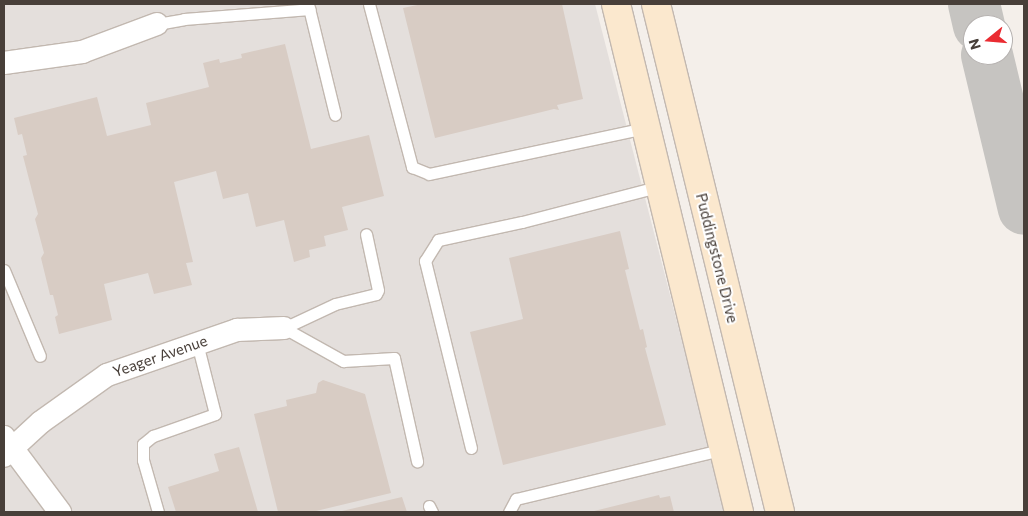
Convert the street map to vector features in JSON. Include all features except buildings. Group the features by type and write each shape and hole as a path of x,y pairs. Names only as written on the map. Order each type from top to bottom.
{"street":[{"path":"616,4 739,512"},
{"name":"Puddingstone Drive","path":"656,4 780,512"},
{"path":"4,63 82,52 157,24"},
{"name":"Yeager Avenue","path":"6,447 107,375 237,330 284,328"},
{"path":"6,447 60,512"}],"lane":[{"path":"369,4 412,167 429,174 646,128"},
{"path":"157,24 184,19 309,7 335,115"},
{"path":"471,448 425,261 438,240 522,222 661,186"},
{"path":"284,328 335,304 376,294 378,290 366,234"},
{"path":"4,270 40,356"},
{"path":"284,328 343,361 394,358 417,461"},
{"path":"158,512 143,460 143,444 153,436 215,414 197,343"},
{"path":"509,512 516,499 724,450"}],"shaded area":[{"path":"4,4 595,4 726,512 4,512"}],"taxiway":[{"path":"974,4 977,15"},
{"path":"989,65 1024,209"}]}
